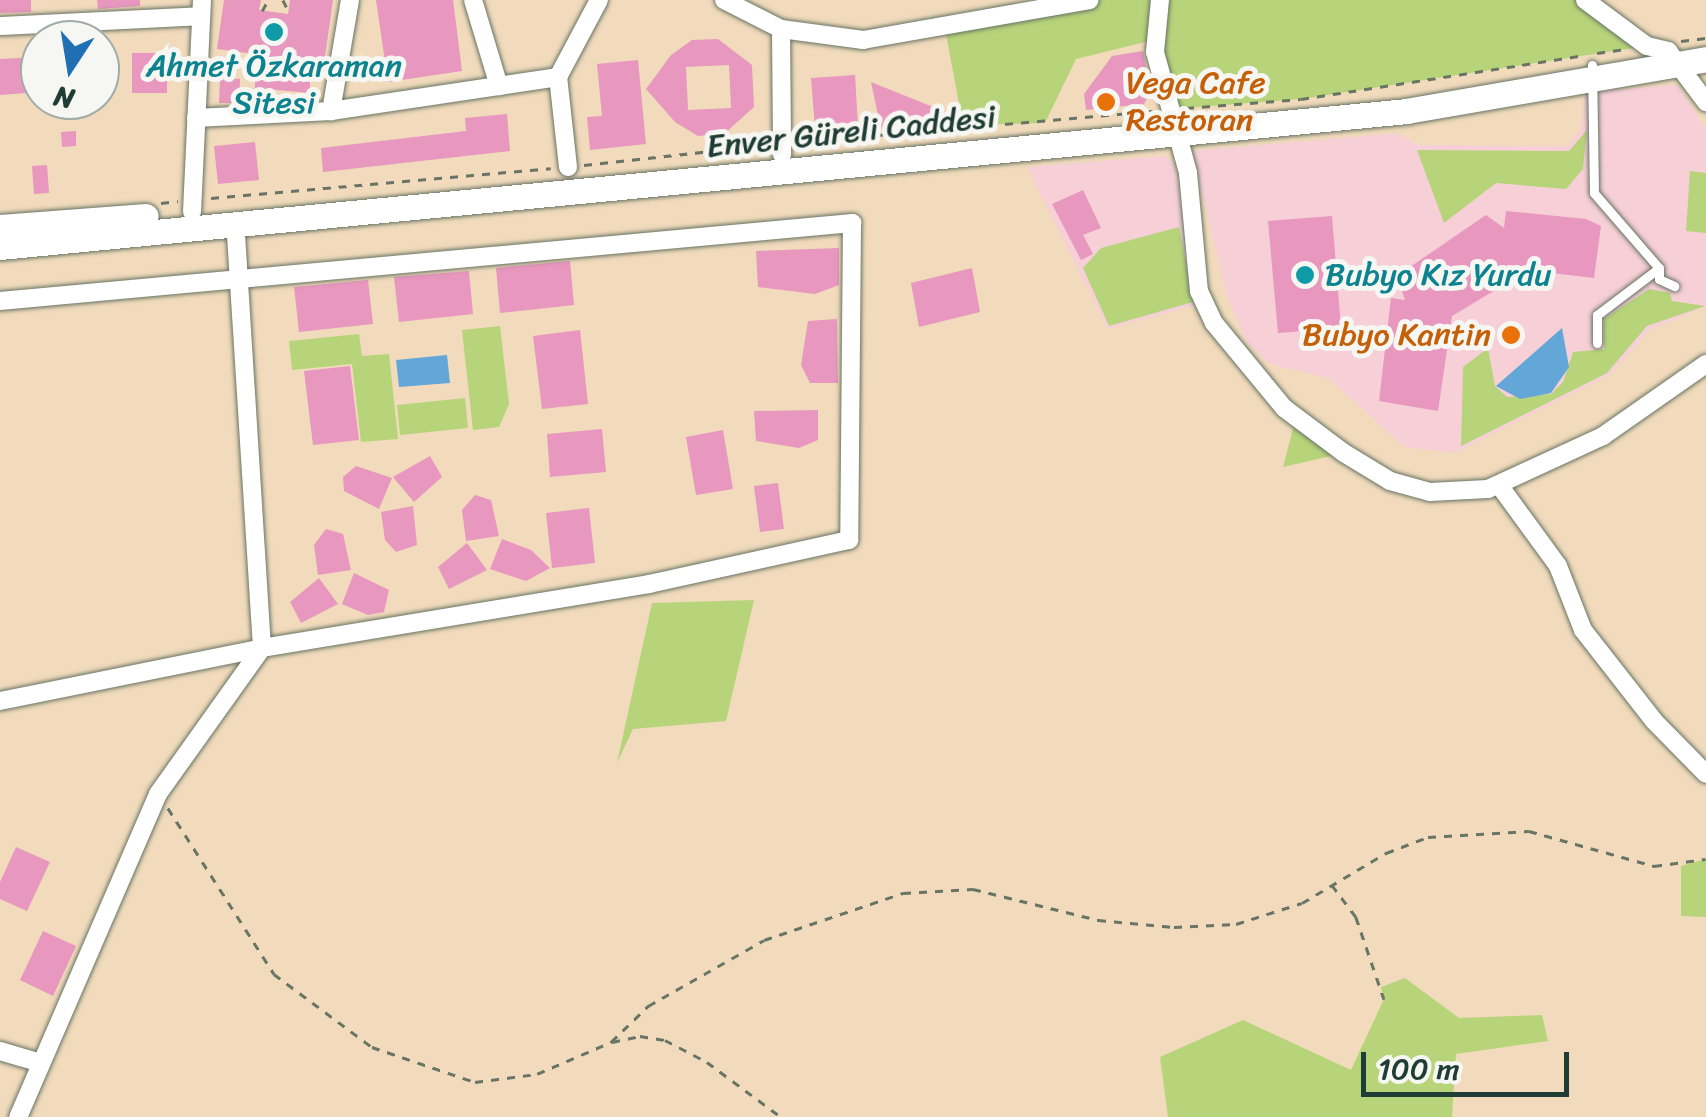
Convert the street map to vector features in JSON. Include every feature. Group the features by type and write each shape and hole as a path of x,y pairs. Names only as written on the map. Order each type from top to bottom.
{"main road":[{"name":"Enver Güreli Caddesi","path":"0,247 1176,126 1593,72 1668,50 1706,46"},
{"name":"Enver Güreli Caddesi","path":"1668,50 1706,59"},
{"name":"Enver Güreli Caddesi","path":"0,227 782,149 1176,126"}],"street":[{"path":"330,111 350,0"},
{"path":"473,0 499,86"},
{"path":"568,167 558,78 598,0"},
{"path":"724,0 781,29 863,40 1089,0"},
{"path":"1160,0 1155,52 1176,126 1199,292 1214,324 1284,408 1390,481 1430,492 1499,485 1602,436 1706,364"},
{"path":"1586,0 1668,50 1706,102"},
{"path":"0,26 201,8 192,206"},
{"path":"781,29 782,149"},
{"path":"196,118 330,111 558,78"},
{"path":"0,301 240,276 852,223 849,540 649,584 262,648 0,701"},
{"path":"18,1117 158,794 262,648 236,238"},
{"path":"1499,485 1558,566 1583,630 1654,721 1706,774"},
{"path":"0,1050 41,1063"}],"lane":[{"path":"1593,72 1594,193 1659,268 1659,279 1674,286"},
{"path":"1176,126 1185,196 1176,198"},
{"path":"1597,343 1597,315 1659,268"}],"path":[{"path":"262,10 268,0"},
{"path":"283,0 288,10"},
{"path":"154,203 192,206 782,149 1176,126 1301,99 1668,50 1706,38"},
{"path":"158,794 274,974 372,1047 475,1082 537,1074 611,1042 640,1036 665,1040 781,1117"},
{"path":"611,1042 648,1006 764,940 902,893 973,889 1098,920 1174,928 1236,924 1302,903 1331,884 1428,837 1471,831 1530,832 1654,866 1706,860"},
{"path":"1331,884 1356,916 1384,999"}],"shaded area":[{"path":"1678,85 1706,130 1706,306 1650,330 1609,375 1454,453 1404,447 1328,378 1270,364 1247,343 1227,296 1192,151 1397,133 1417,145 1567,146 1581,128 1585,92"},
{"path":"1165,156 1175,165 1196,305 1108,329 1027,167"}],"green space":[{"path":"1076,0 1150,0 1149,41 1076,59 1045,123 963,125 946,34"},
{"path":"1160,0 1585,0 1640,47 1301,99 1172,109 1155,52"},
{"path":"1587,130 1583,169 1566,189 1496,183 1444,223 1417,150 1569,151"},
{"path":"1690,171 1706,173 1706,233 1686,231"},
{"path":"1179,227 1193,302 1109,326 1083,268 1101,248"},
{"path":"1649,289 1670,293 1672,301 1705,306 1647,326 1607,373 1461,446 1463,367 1488,348 1495,386 1507,397 1551,394 1563,382 1573,352 1604,349 1604,319"},
{"path":"500,326 509,404 499,427 473,430 462,330"},
{"path":"359,334 362,356 389,354 398,439 361,442 352,364 292,370 289,341"},
{"path":"465,398 468,428 400,435 397,405"},
{"path":"1296,417 1344,453 1283,467"},
{"path":"754,600 726,721 633,729 617,763 652,603"},
{"path":"1706,859 1706,917 1681,916 1681,866"},
{"path":"1405,978 1459,1018 1542,1015 1548,1041 1456,1054 1452,1117 1168,1117 1160,1057 1243,1020 1351,1070 1384,999 1381,987"}],"water":[{"path":"1562,328 1569,367 1551,393 1520,399 1496,386"},
{"path":"447,355 450,383 399,387 396,360"}],"building":[{"path":"0,0 31,0 31,12 0,13"},
{"path":"97,0 140,0 140,6 98,9"},
{"name":"Ahmet Özkaraman Sitesi","path":"224,0 261,0 259,10 288,14 290,0 333,0 324,63 310,61 310,93 255,88 255,54 217,49"},
{"path":"376,0 453,0 462,71 388,82"},
{"path":"718,39 752,65 754,107 724,134 698,136 675,122 646,89 671,55 692,40","holes":["729,65 731,108 688,110 686,67"]},
{"path":"1143,51 1151,91 1144,104 1086,110 1084,94 1112,56"},
{"path":"132,53 167,53 167,93 132,93"},
{"path":"20,58 20,94 0,95 0,59"},
{"path":"638,60 646,144 590,150 587,117 602,116 597,64"},
{"path":"855,75 858,126 815,128 811,78"},
{"path":"220,78 240,79 239,103 219,103"},
{"path":"871,82 958,117 959,127 881,129"},
{"path":"507,114 510,151 323,172 321,148 466,131 465,118"},
{"path":"76,131 76,146 62,147 61,132"},
{"path":"255,142 259,180 218,184 214,146"},
{"path":"47,165 49,193 34,194 32,166"},
{"path":"1083,190 1101,228 1083,235 1093,254 1081,260 1052,204"},
{"path":"1506,211 1586,219 1601,226 1594,278 1518,269 1517,277 1452,316 1438,411 1379,401 1391,298 1405,300 1397,276 1486,215 1504,228"},
{"name":"Bubyo Kız Yurdu","path":"1332,216 1341,328 1278,333 1268,221"},
{"path":"839,248 839,285 815,294 758,287 756,251"},
{"path":"570,261 574,305 500,313 496,268"},
{"path":"972,268 980,312 919,327 911,283"},
{"path":"469,271 473,314 399,322 394,277"},
{"path":"368,280 373,324 299,332 294,287"},
{"path":"837,319 838,383 810,383 801,365 808,321"},
{"path":"580,330 588,404 542,409 533,336"},
{"path":"350,366 359,440 313,445 304,371"},
{"path":"818,410 818,440 799,448 756,441 754,411"},
{"path":"602,429 606,472 550,477 547,434"},
{"path":"723,430 733,489 696,495 686,437"},
{"path":"430,456 442,477 414,502 393,477"},
{"path":"356,466 392,478 379,509 344,491 343,477"},
{"path":"778,483 784,529 760,532 754,486"},
{"path":"475,495 491,500 499,536 466,541 462,510"},
{"path":"413,506 417,545 396,552 385,540 381,512"},
{"path":"589,508 595,563 552,568 546,513"},
{"path":"326,529 343,534 351,570 318,575 314,545"},
{"path":"502,539 531,550 550,568 526,581 490,569"},
{"path":"467,543 487,570 449,589 438,567"},
{"path":"354,573 389,590 384,612 368,615 342,604"},
{"path":"319,578 338,604 301,623 290,602"},
{"path":"16,847 50,862 27,911 0,899 0,882"},
{"path":"43,931 76,946 53,996 20,980"}],"place":[{"name":"Ahmet Özkaraman Sitesi","path":"274,32"},
{"name":"Vega Cafe Restoran","path":"1106,102"},
{"name":"Bubyo Kız Yurdu","path":"1305,275"},
{"name":"Bubyo Kantin","path":"1511,335"}]}
